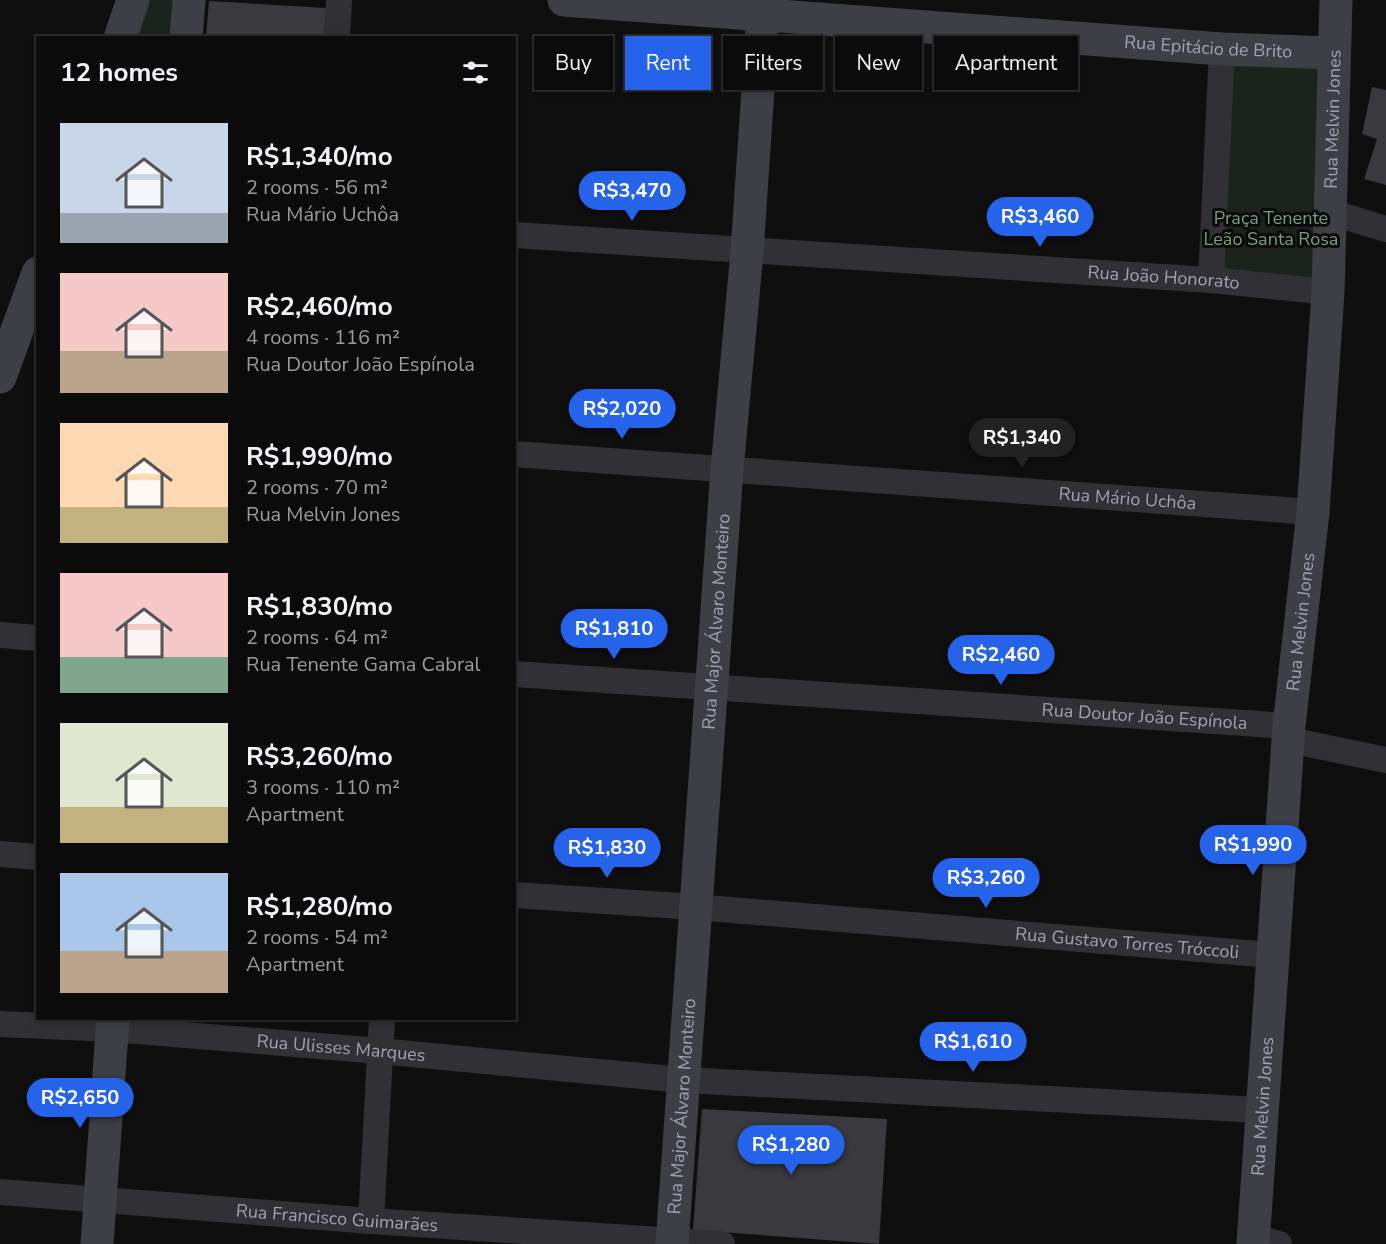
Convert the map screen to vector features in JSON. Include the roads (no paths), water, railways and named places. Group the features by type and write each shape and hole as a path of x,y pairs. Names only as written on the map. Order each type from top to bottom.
{"street":[{"path":"121,36 134,0"},
{"path":"186,36 189,0"},
{"path":"337,36 339,0"},
{"name":"Rua Epitácio de Brito","path":"564,0 763,8 1222,49 1333,53"},
{"name":"Rua Melvin Jones","path":"1262,1241 1261,1110 1289,733 1313,512 1328,292 1336,0"},
{"name":"Rua Major Álvaro Monteiro","path":"672,1242 727,469 747,252 763,8"},
{"path":"1211,280 1222,49"},
{"path":"1330,212 1386,229"},
{"name":"Rua João Honorato","path":"516,235 747,252 1211,280 1328,292"},
{"path":"0,377 36,278"},
{"name":"Rua Mário Uchôa","path":"516,454 1313,512"},
{"path":"0,635 36,638"},
{"name":"Rua Doutor João Espínola","path":"516,674 1289,733 1386,760"},
{"path":"0,854 36,857"},
{"name":"Rua Gustavo Torres Tróccoli","path":"516,895 696,907 1272,955"},
{"path":"371,1221 382,1020"},
{"name":"Rua Ulisses Marques","path":"0,1024 112,1024 682,1080 1261,1110"},
{"path":"97,1244 112,1024"},
{"name":"Rua Francisco Guimarães","path":"0,1192 100,1198 371,1221 722,1244"}],"park label":[{"name":"Praça Tenente Leão Santa Rosa","path":"1271,228"}]}
